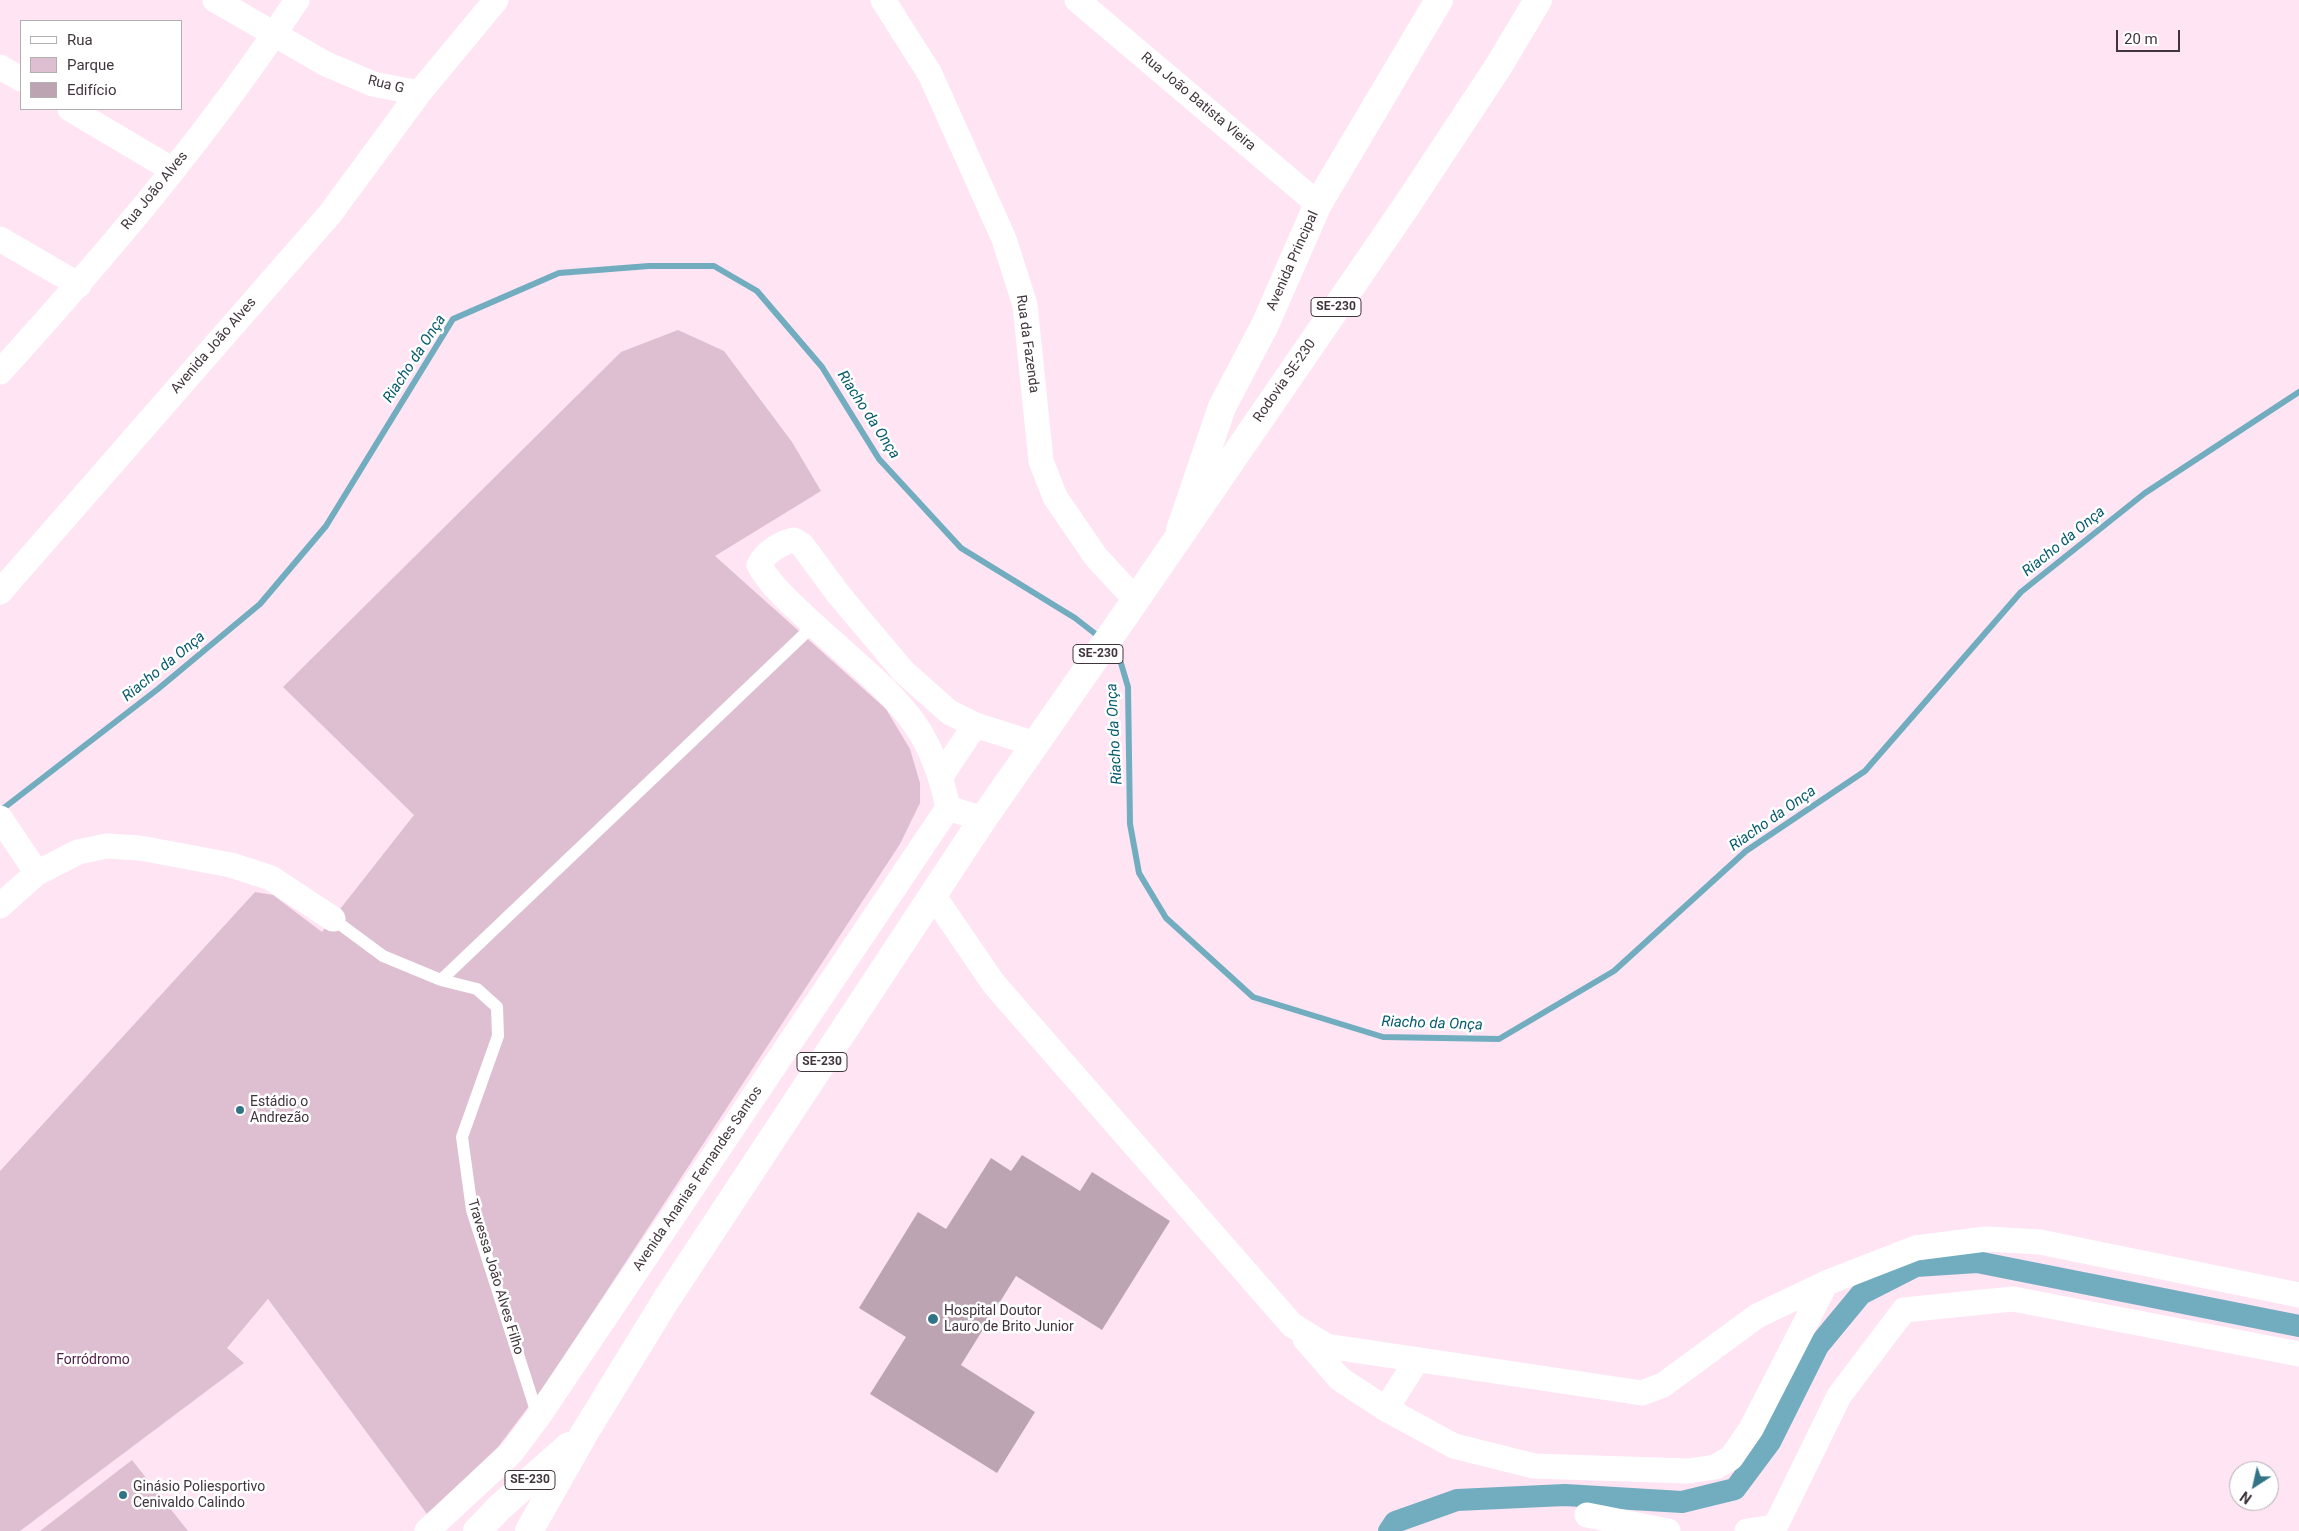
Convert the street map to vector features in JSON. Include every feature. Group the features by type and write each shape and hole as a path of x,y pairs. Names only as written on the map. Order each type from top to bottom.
{"main road":[{"name":"Avenida Principal","path":"1178,537 1222,407 1265,325 1318,204 1439,0"},
{"name":"Rodovia SE-230","path":"1132,605 1405,208 1498,67 1538,0"},
{"name":"SE-230","path":"529,1531 666,1300 983,819 1132,605"},
{"name":"SE-230","path":"477,1531 586,1432"}],"street":[{"name":"Rua G","path":"215,0 326,64 373,84 419,93 496,0"},
{"name":"Rua João Alves","path":"0,372 79,285 173,170 297,0"},
{"name":"Rua da Fazenda","path":"883,0 930,74 1004,239 1024,305 1041,461 1055,497 1132,605"},
{"name":"Rua João Batista Vieira","path":"1077,0 1318,204"},
{"path":"0,67 20,79"},
{"name":"Avenida João Alves","path":"0,592 330,214 419,93"},
{"path":"72,110 173,170"},
{"path":"0,239 79,285"},
{"path":"983,819 948,808 941,776 914,724 887,693 790,603 765,575 760,565 764,556 786,542 794,540 802,545 839,595 903,671 949,712 975,726 1035,744"},
{"path":"941,776 975,726"},
{"name":"Avenida Ananias Fernandes Santos","path":"427,1531 511,1454 538,1417 948,808"},
{"path":"2,822 37,873"},
{"name":"Travessa João Alves Filho","path":"0,906 37,873 78,852 107,846 140,848 230,865 271,878 333,918"},
{"path":"933,895 994,984 1340,1379 1386,1409 1454,1446 1534,1466 1688,1471 1715,1466 1731,1458 1751,1429 1826,1283"},
{"path":"1292,1325 1326,1346 1642,1393 1663,1384 1758,1316 1826,1283 1916,1248 1986,1239 2040,1242 2299,1295"},
{"path":"1747,1531 1775,1527 1839,1396 1904,1310 2013,1299 2299,1354"},
{"path":"1386,1409 1418,1360"},
{"path":"511,1454 528,1483"},
{"path":"1587,1515 1668,1531"}],"lane":[{"path":"441,980 814,625"},
{"name":"Travessa João Alves Filho","path":"333,918 383,956 441,980 477,989 497,1007 498,1036 462,1137 472,1210 538,1417"}],"green space":[{"name":"Forródromo","path":"678,330 724,351 792,442 821,491 715,556 886,709 910,749 920,783 920,803 900,844 545,1385 498,1447 427,1514 268,1299 227,1348 244,1363 20,1531 0,1531 0,1171 255,892 273,895 322,932 414,815 283,687 621,352"},
{"name":"Ginásio Poliesportivo Cenivaldo Calindo","path":"132,1460 188,1531 40,1531"}],"building":[{"name":"Hospital Doutor Lauro de Brito Junior","path":"1022,1155 1080,1191 1092,1172 1170,1221 1102,1330 1016,1276 961,1365 1035,1412 997,1473 870,1394 906,1337 859,1308 918,1212 946,1229 991,1158 1011,1171"}],"waterway":[{"name":"Riacho da Onça","path":"0,811 158,689 260,604 326,526 453,319 559,273 649,266 714,266 757,291 822,367 879,459 961,548 1075,618 1102,639"},
{"name":"Riacho da Onça","path":"1111,647 1118,653 1128,687 1130,824 1139,873 1166,918 1253,997 1383,1037 1499,1039 1614,971 1746,851 1865,771 2021,592 2145,493 2299,392"},
{"path":"1389,1531 1395,1522 1457,1500 1565,1495 1682,1502 1735,1489 1770,1442 1818,1346 1861,1294 1916,1266 1977,1262 2299,1326"}],"place":[{"name":"Estádio o Andrezão","path":"240,1110"},
{"name":"Hospital Doutor Lauro de Brito Junior","path":"933,1319"},
{"name":"Ginásio Poliesportivo Cenivaldo Calindo","path":"123,1495"}]}
